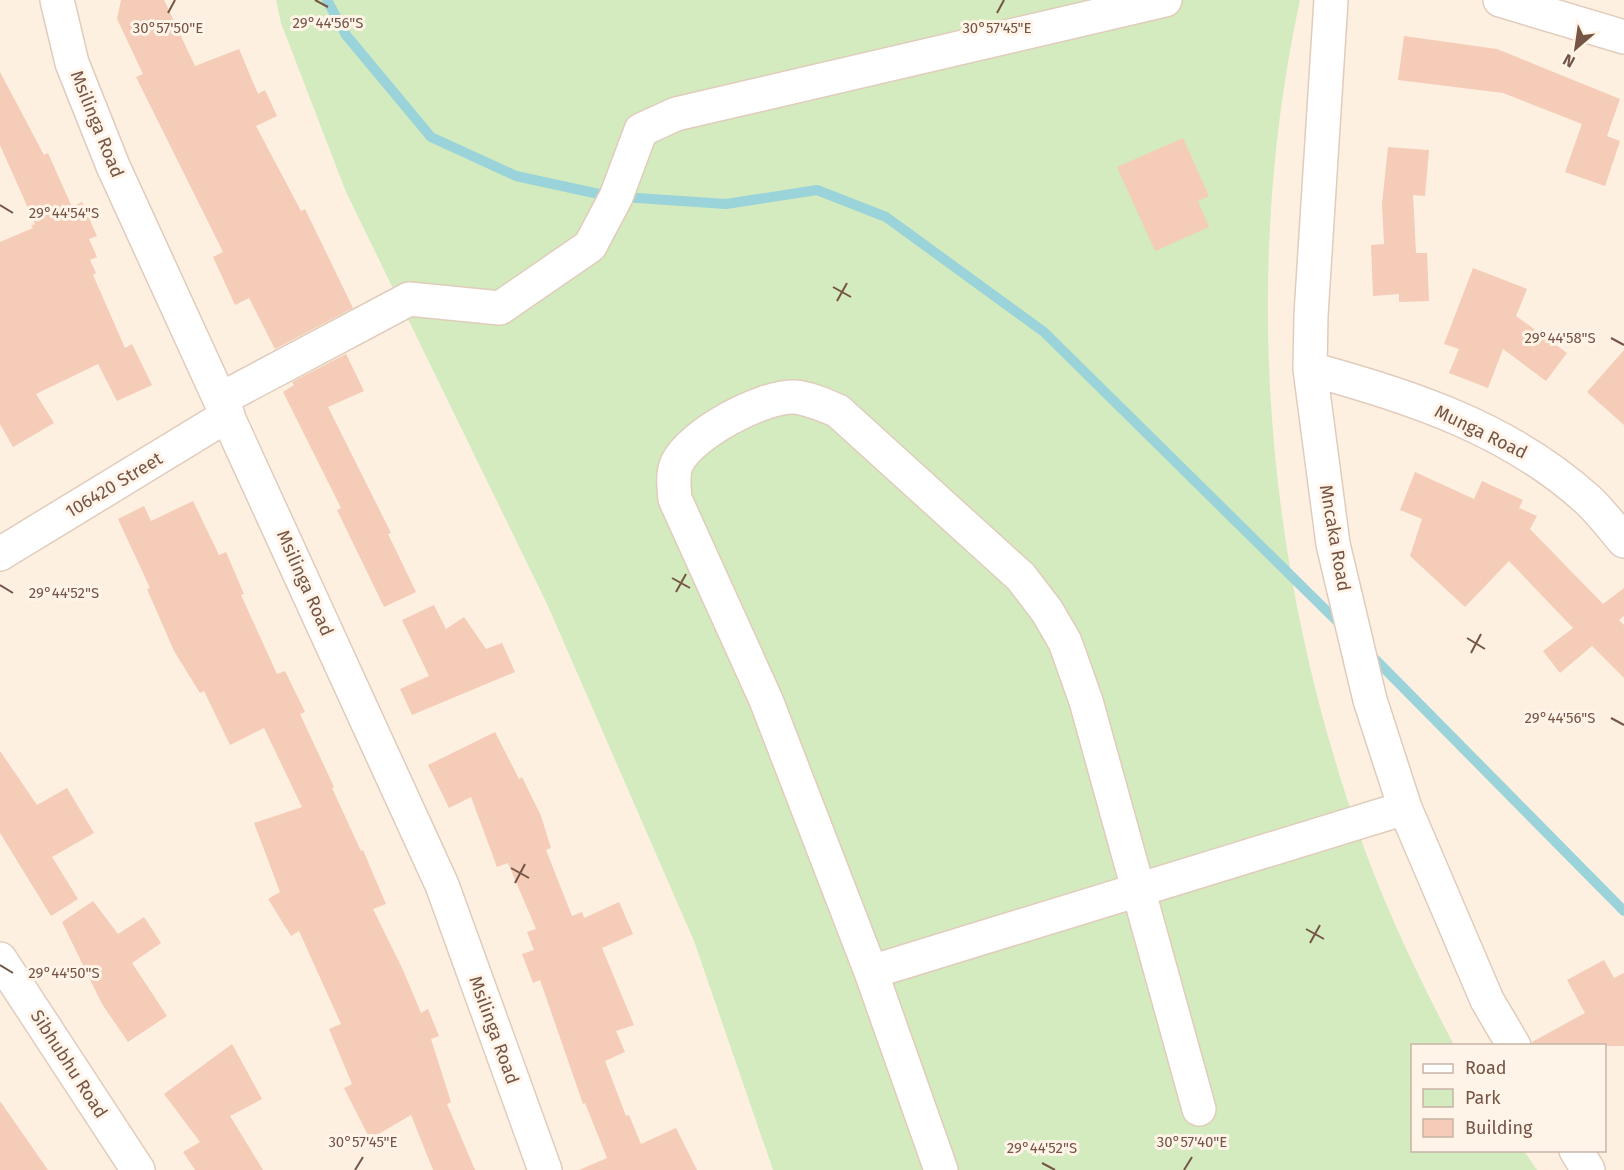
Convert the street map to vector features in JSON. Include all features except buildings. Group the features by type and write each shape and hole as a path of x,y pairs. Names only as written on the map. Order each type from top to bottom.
{"street":[{"name":"Msilinga Road","path":"57,0 72,63 113,166 442,885 545,1170"},
{"name":"106420 Street","path":"0,554 224,407 409,299 500,308 590,246 616,197 641,130 676,114 1165,0"},
{"name":"Mncaka Road","path":"1331,0 1310,369 1333,544 1370,700 1406,808 1487,999 1513,1044"},
{"path":"1500,0 1624,37"},
{"name":"Munga Road","path":"1310,369 1392,391 1466,421 1530,455 1588,500 1624,541"},
{"path":"941,1170 871,972 766,700 675,499 673,482 676,464 689,446 742,411 771,399 795,397 814,401 837,411 1021,577 1047,611 1065,642 1086,701 1199,1109"},
{"path":"871,972 1406,808"},
{"name":"Sibhubhu Road","path":"0,959 138,1170"},
{"path":"1577,1152 1588,1170"}],"green space":[{"path":"276,0 1300,0 1282,103 1271,208 1268,313 1272,418 1283,522 1301,626 1326,728 1367,856 1401,938 1453,1044 1411,1044 1411,1152 1525,1152 1537,1170 773,1170 694,941 548,606 346,192 281,23"}],"waterway":[{"path":"327,0 346,35 431,137 516,176 608,196 726,204 817,190 886,217 1044,332 1343,627"},
{"path":"1367,651 1624,911"}]}
